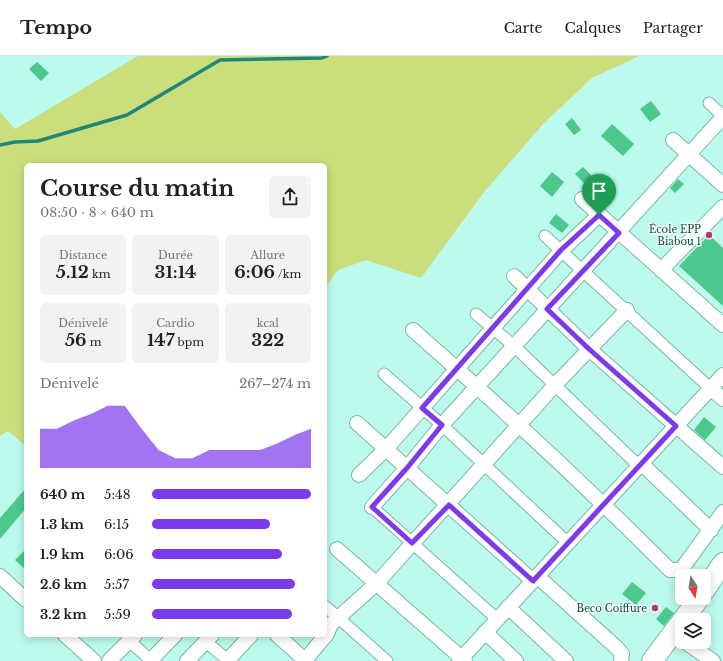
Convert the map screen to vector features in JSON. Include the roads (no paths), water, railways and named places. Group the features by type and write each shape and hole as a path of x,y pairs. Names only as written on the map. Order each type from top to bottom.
{"main road":[{"path":"711,581 723,563"},
{"path":"652,661 675,637"}],"street":[{"path":"497,619 372,507 407,468 442,425 547,309 619,233 723,117 709,103"},
{"path":"673,140 723,185"},
{"path":"582,199 723,325"},
{"path":"661,270 723,207"},
{"path":"359,475 386,449 561,250 599,215"},
{"path":"545,236 723,399"},
{"path":"514,276 589,349 723,467"},
{"path":"327,634 331,624 376,584 412,543 449,505 483,464 554,386 627,310"},
{"path":"476,314 514,346 554,386 711,530"},
{"path":"413,330 478,387 604,504 670,570 681,570 723,512"},
{"path":"384,374 442,425 568,543"},
{"path":"337,549 462,660 485,632 723,375"},
{"path":"357,423 449,505 617,648 622,654 621,661"},
{"path":"0,576 24,598"},
{"path":"508,607 566,661"},
{"path":"327,608 386,661"},
{"path":"485,632 516,661"},
{"path":"67,637 94,661"},
{"path":"109,661 132,638 151,661 173,637"},
{"path":"188,661 209,638 228,661 249,637"},
{"path":"279,637 306,660 325,637"},
{"path":"700,649 713,661"}],"waterway":[{"path":"0,145 15,142 38,141 127,115 220,60 322,58 327,56"}],"place":[{"name":"École EPP Biabou 1","path":"709,235"},
{"name":"Beco Coiffure","path":"655,608"}]}
